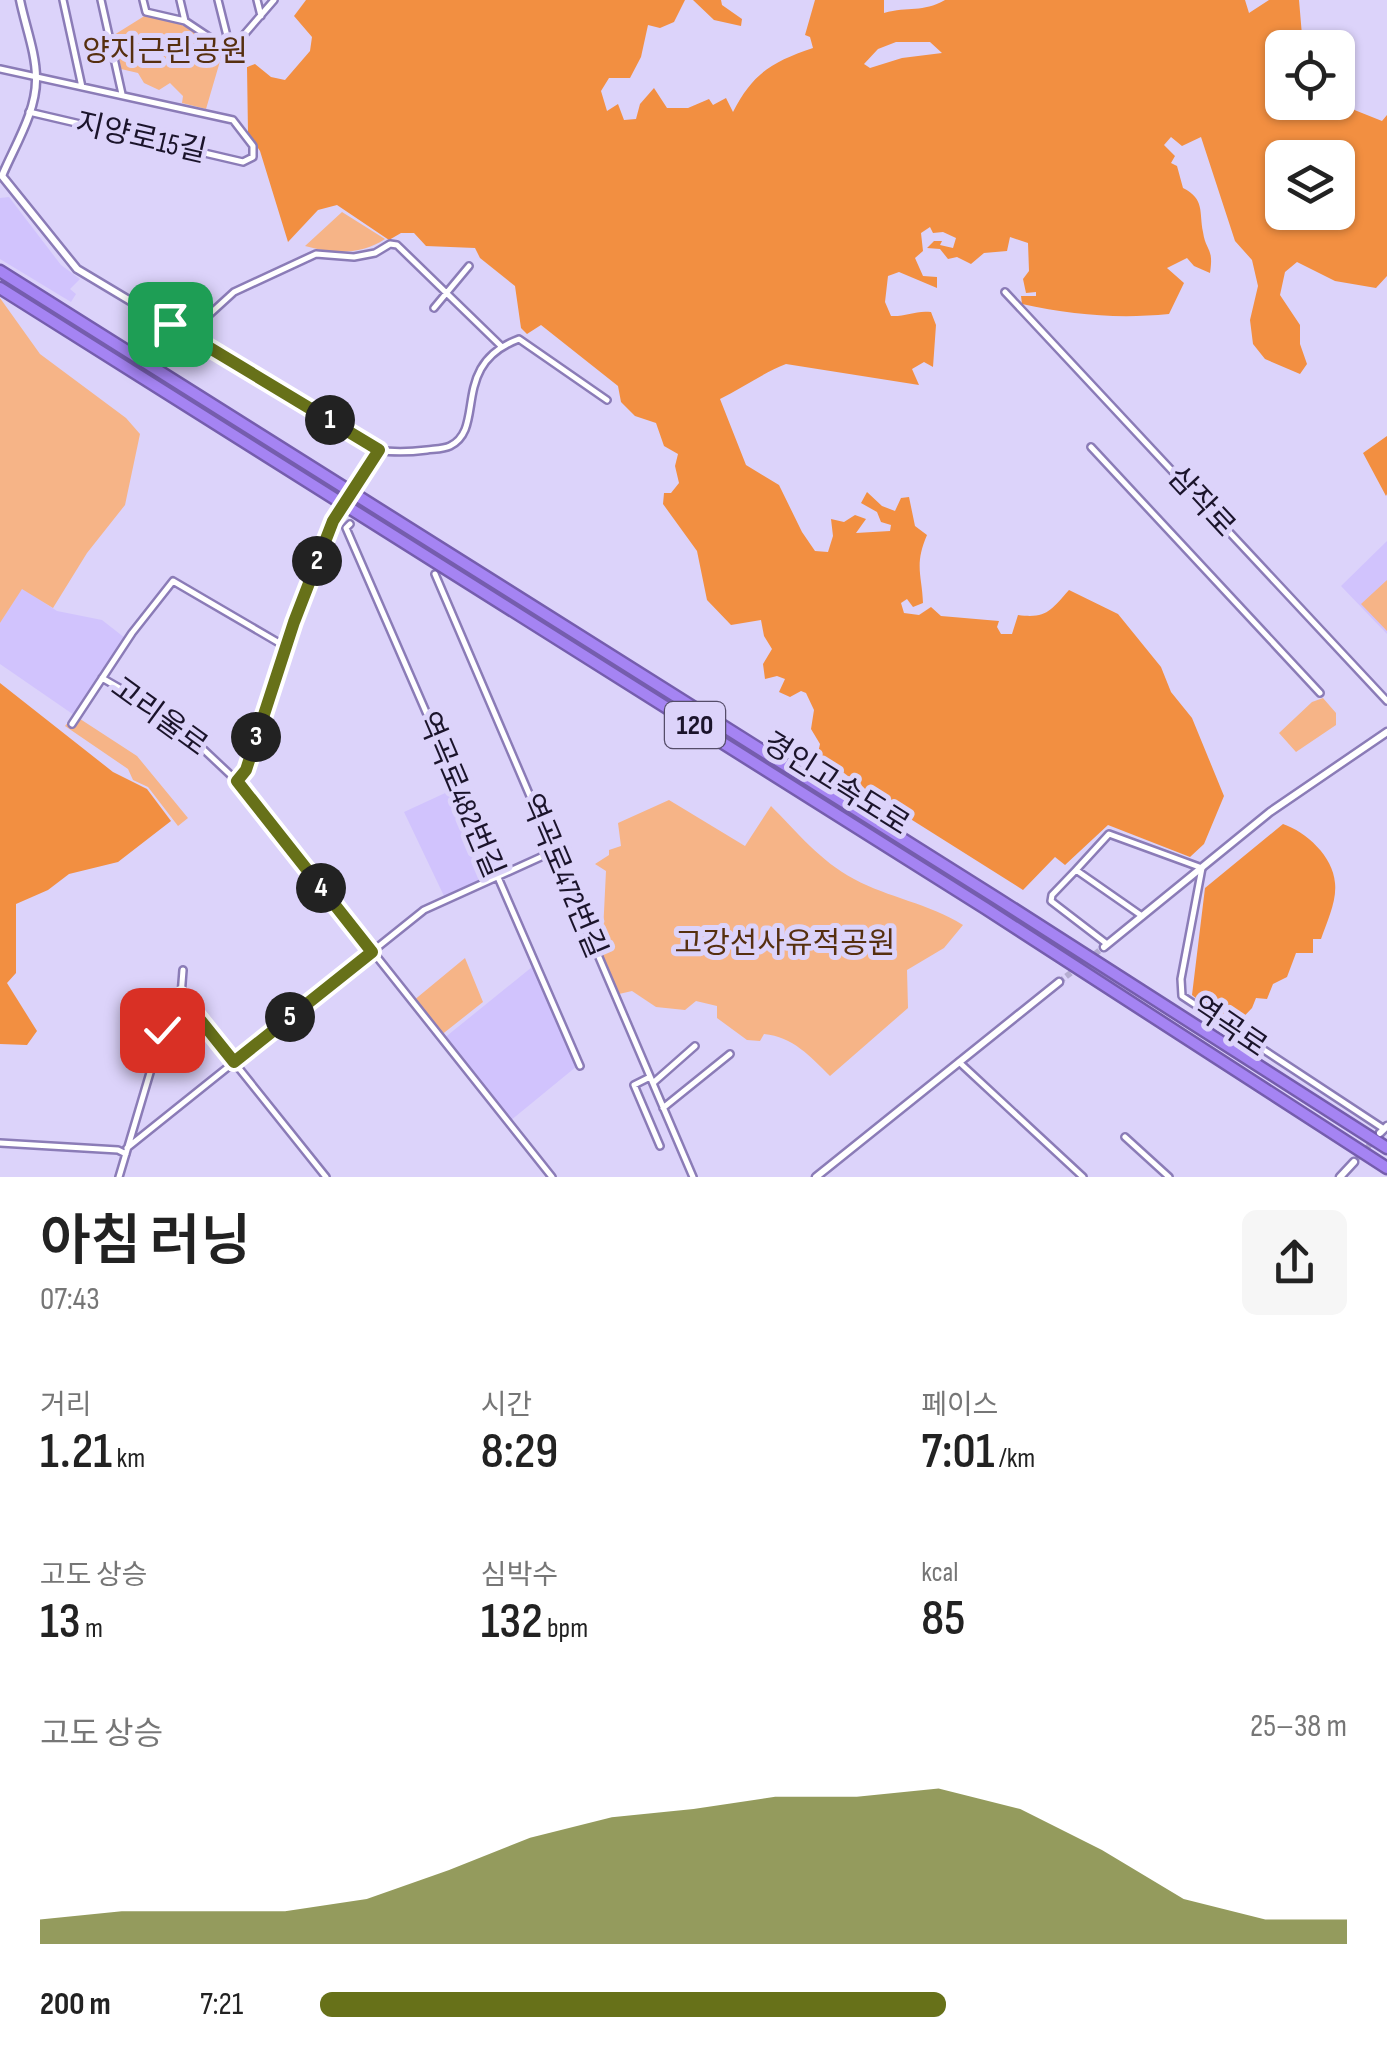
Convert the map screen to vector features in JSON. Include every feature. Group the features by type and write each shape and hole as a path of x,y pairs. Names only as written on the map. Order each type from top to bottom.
{"highway":[{"name":"경인고속도로","path":"0,270 1387,1148"},
{"name":"경인고속도로","path":"0,288 985,908 1387,1168"}],"street":[{"path":"20,0 36,77 29,112 1,178 72,266 379,450 416,451 450,446 458,440 467,424 479,368 501,346 519,339 607,400"},
{"path":"63,0 82,87"},
{"path":"0,69 122,94 100,0"},
{"path":"144,0 146,12 185,22 230,51"},
{"path":"180,0 185,22"},
{"path":"218,0 230,51"},
{"path":"257,0 261,16"},
{"path":"230,51 274,0"},
{"name":"지양로15길","path":"29,112 243,162 253,158 253,146 233,120 122,94"},
{"path":"188,334 234,292 316,254 354,257 390,244 396,245 501,346"},
{"path":"434,308 469,266"},
{"name":"삼작로","path":"1004,292 1387,701"},
{"path":"1091,447 1320,693"},
{"path":"237,781 246,770 286,646 334,518 379,450"},
{"name":"역곡로482번길","path":"350,524 346,528 580,1066"},
{"name":"역곡로472번길","path":"435,574 693,1177"},
{"name":"고리울로","path":"286,646 173,582 102,678 168,716 237,781 552,1177"},
{"path":"72,724 102,678"},
{"path":"1202,868 1109,834 1052,895 1052,901 1105,945 1202,868 1270,812 1387,732"},
{"path":"0,1143 126,1151 439,901 552,852"},
{"name":"역곡로","path":"1202,868 1182,996 1384,1129"},
{"path":"1076,870 1142,916"},
{"path":"119,1177 162,1030 181,996 183,970"},
{"path":"816,1177 1059,982"},
{"path":"181,996 326,1177"},
{"path":"660,1146 634,1085 651,1080 695,1046"},
{"path":"663,1108 730,1054"},
{"path":"959,1062 1083,1177"},
{"path":"1125,1137 1169,1177"},
{"path":"1340,1177 1354,1162"}],"shaded area":[{"path":"306,0 685,0 674,22 660,28 648,25 641,57 630,78 609,78 601,91 607,111 618,104 624,120 636,119 640,104 654,88 667,108 688,108 709,99 713,105 726,98 733,112 756,78 786,58 813,48 810,37 805,35 815,0 884,0 884,13 929,7 945,0 1245,0 1249,13 1269,0 1299,0 1302,30 1265,30 1265,120 1355,120 1355,110 1382,121 1387,115 1387,276 1376,288 1335,281 1297,262 1285,272 1280,295 1300,325 1300,344 1307,364 1300,374 1265,359 1253,344 1250,320 1258,286 1252,260 1235,241 1201,137 1182,146 1171,137 1164,145 1175,156 1171,163 1177,166 1183,188 1198,201 1211,265 1210,273 1187,258 1167,268 1184,283 1169,314 1095,315 1022,304 1021,296 1036,296 1036,292 1026,293 1023,279 1029,271 1028,243 1010,237 1007,251 984,253 971,264 957,257 948,259 940,249 927,248 934,241 942,241 940,245 953,248 956,238 943,232 933,233 930,227 921,233 923,251 915,258 923,276 937,277 937,288 899,272 888,276 885,302 891,316 931,312 936,325 933,367 924,362 912,369 919,385 786,364 720,399 746,465 779,485 815,551 828,552 833,536 831,519 844,522 855,515 866,519 856,533 890,531 891,525 881,522 877,512 861,503 867,492 882,506 895,511 901,498 909,497 915,526 927,535 920,562 923,603 913,607 907,599 901,603 904,613 919,615 931,607 941,616 999,621 1001,634 1012,634 1018,615 1048,612 1069,590 1118,614 1161,667 1171,692 1192,718 1224,796 1204,844 1190,857 1108,825 1065,865 1055,857 1023,890 874,796 818,753 820,744 811,729 814,710 806,693 801,691 790,697 779,692 785,679 765,679 763,664 772,649 761,620 731,625 707,600 697,551 663,504 664,493 671,493 679,483 675,466 678,454 664,446 656,423 635,416 621,402 618,386 541,325 527,334 521,328 515,286 480,258 475,248 426,246 414,233 401,233 389,240 337,205 318,210 288,242 260,151 248,133 247,67 255,64 271,77 285,80 310,51 312,37 294,16","holes":["896,42 930,42 942,53 902,58 870,68 864,64 878,49"]},
{"path":"693,0 721,0 722,5 742,19 741,26 714,20"},
{"path":"9,197 61,265 80,279 70,289 76,294 71,302 0,259 0,198"},
{"path":"1387,436 1387,494 1386,496 1363,453"},
{"path":"1387,541 1387,634 1341,586"},
{"path":"22,588 57,611 102,620 125,638 74,715 0,664 0,623"},
{"path":"0,683 113,772 147,789 171,821 118,862 69,874 48,890 16,904 16,973 7,983 37,1031 27,1045 0,1044"},
{"path":"456,788 493,876 444,896 404,812"},
{"path":"1283,824 1309,839 1324,855 1333,873 1333,904 1321,939 1313,939 1313,953 1296,953 1287,977 1273,984 1267,999 1256,998 1233,1028 1192,995 1205,888"},
{"path":"532,967 577,1066 510,1121 443,1039"}],"green space":[{"name":"양지근린공원","path":"146,15 177,23 223,51 206,109 182,103 183,96 170,83 159,90 144,83 138,73 121,69 114,35"},
{"path":"342,212 385,239 346,252 305,246"},
{"path":"0,298 40,354 126,418 140,434 125,505 87,553 53,608 22,589 0,623"},
{"path":"1387,580 1387,631 1361,604"},
{"path":"1323,698 1336,713 1336,725 1296,752 1279,733 1312,702"},
{"path":"74,715 137,756 188,818 178,826 148,787 133,780 128,769 65,726"},
{"name":"고강선사유적공원","path":"669,800 745,846 771,806 842,872 963,925 944,948 907,970 908,1008 830,1076 784,1039 764,1034 760,1041 747,1040 717,1018 717,1006 696,1001 685,1010 656,1007 632,991 619,994 596,939 603,932 606,871 595,864 609,855 609,850 621,846 618,823"},
{"path":"465,958 483,1002 440,1036 413,1001"}],"tunnel":[{"path":"1059,982 1104,947"},
{"path":"1354,1162 1376,1138"}],"route":[{"path":"162,1030 181,996 234,1062 372,952 237,781 246,770 294,622 333,521 379,450 170,324"}]}
